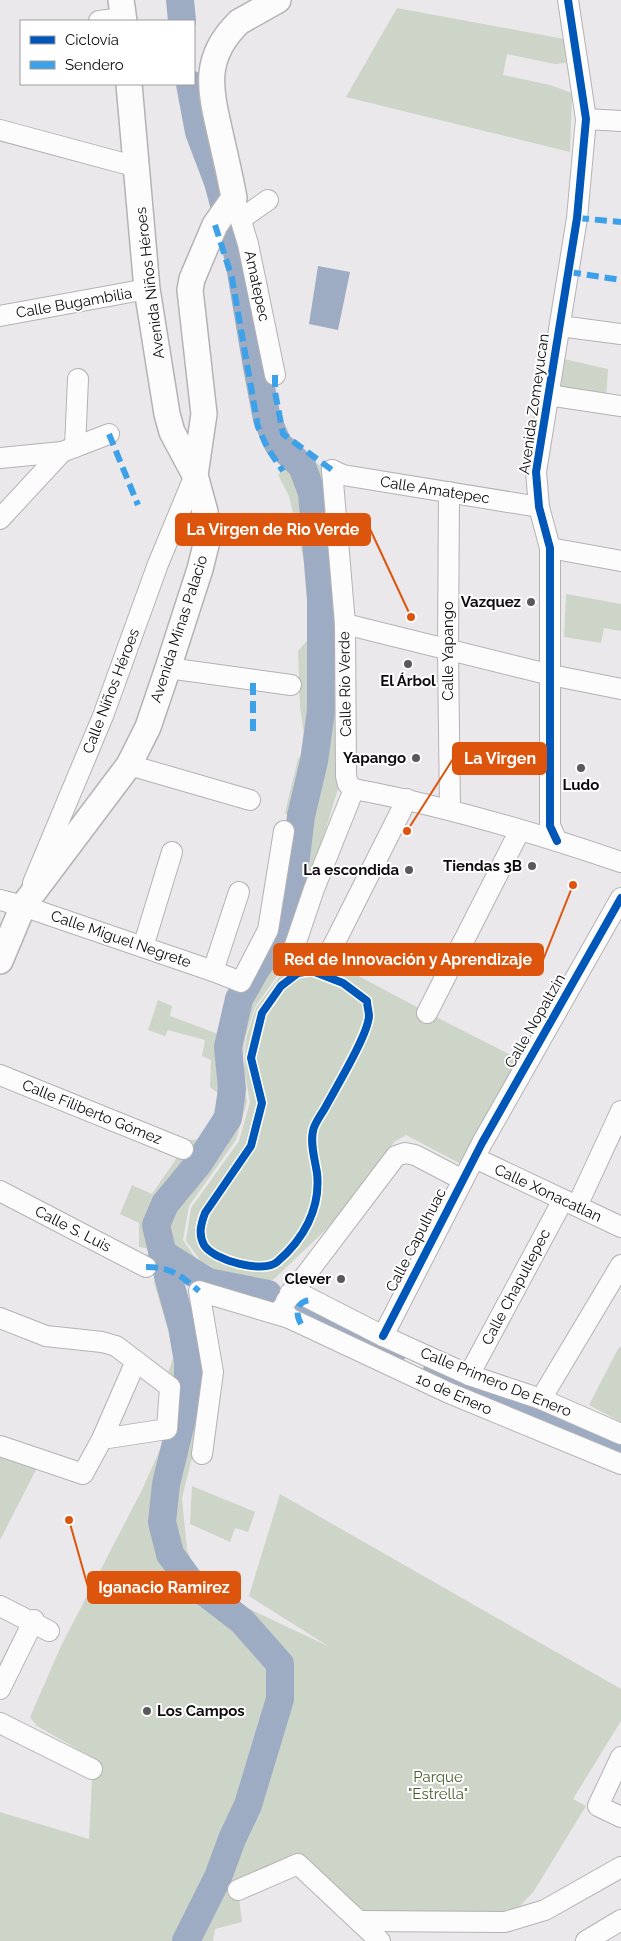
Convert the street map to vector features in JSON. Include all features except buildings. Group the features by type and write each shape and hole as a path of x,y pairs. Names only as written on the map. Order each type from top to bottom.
{"main road":[{"path":"230,211 211,93 213,65 222,43 239,22 278,0"},
{"name":"Avenida Niños Héroes","path":"130,85 147,290 168,420 172,432 195,475"},
{"name":"Avenida Minas Palacio","path":"0,961 12,903 129,765 148,727 200,569 206,545 207,528 206,512 195,475 204,414 190,290 194,274 230,211"}],"street":[{"name":"Avenida Zomeyucan","path":"557,841 550,826 550,548 539,507 536,472 577,218 586,119 568,0"},
{"path":"102,20 123,13"},
{"path":"586,119 621,121"},
{"path":"0,130 137,167"},
{"path":"230,211 268,200"},
{"name":"Amatepec","path":"230,211 248,244 275,375"},
{"name":"Calle Bugambilia","path":"0,316 147,290"},
{"path":"560,326 621,334"},
{"path":"0,518 68,449 78,379"},
{"path":"548,395 621,406"},
{"path":"0,458 68,449 109,434"},
{"name":"Calle Amatepec","path":"332,470 343,475 539,507"},
{"name":"Calle Río Verde","path":"332,470 344,624 346,776 348,784 354,789"},
{"name":"Calle Niños Héroes","path":"12,903 103,716 164,547 195,475"},
{"name":"Calle Yapango","path":"449,492 450,810"},
{"path":"550,548 621,561"},
{"path":"344,624 551,676 621,689"},
{"path":"168,668 291,685"},
{"path":"129,765 250,800"},
{"path":"295,945 314,889 354,789 407,799 450,810 621,862"},
{"path":"325,962 407,799"},
{"path":"427,1012 520,830"},
{"name":"Calle Miguel Negrete","path":"12,903 241,982 268,930 284,831"},
{"path":"143,947 172,852"},
{"path":"213,971 239,892"},
{"name":"Calle Nopaltzin","path":"475,1158 518,1078 621,898"},
{"name":"Calle Filiberto Gómez","path":"0,1075 183,1149"},
{"name":"Calle Chapultepec","path":"469,1375 620,1118"},
{"path":"282,1308 396,1156 406,1153 415,1155 463,1180"},
{"name":"Calle Capulhuac","path":"383,1336 475,1158"},
{"name":"Calle Xonacatlan","path":"475,1158 621,1227"},
{"name":"Calle S. Luis","path":"0,1191 146,1267"},
{"path":"541,1399 621,1265"},
{"name":"1o de Enero","path":"202,1454 213,1372 200,1291 282,1308 449,1393 621,1464"},
{"name":"Calle Primero De Enero","path":"282,1308 297,1292 383,1336 469,1375 541,1399 621,1434"},
{"path":"0,1318 46,1336 102,1342 116,1346 170,1387 167,1429 102,1439"},
{"path":"0,1446 83,1474 102,1439 136,1361"},
{"path":"0,1608 21,1651"},
{"path":"0,1723 92,1769"},
{"path":"621,1757 598,1806 621,1818"},
{"path":"238,1890 298,1864 359,1921 377,1941"},
{"path":"359,1921 505,1922 545,1910 621,1867"},
{"path":"586,1941 621,1920"}],"green space":[{"path":"397,8 564,39 566,63 555,64 507,54 503,75 550,85 572,93 570,152 346,97"},
{"name":"Parque \"Estrella\"","path":"233,223 272,383 279,417 278,424 282,436 323,468 339,627 338,789 304,901 303,943 317,949 310,957 295,961 277,976 255,1007 245,1038 242,1070 247,1102 236,1140 189,1206 183,1240 204,1270 230,1279 257,1284 273,1282 266,1291 209,1280 167,1252 205,1368 193,1454 182,1498 187,1550 194,1567 215,1587 247,1608 328,1646 249,1596 280,1494 621,1689 621,1721 573,1799 586,1806 534,1891 520,1906 496,1913 359,1921 298,1864 238,1890 242,1922 215,1929 213,1941 0,1941 0,1812 89,1839 93,1758 37,1726 30,1717 61,1646 142,1490 161,1447 169,1450 175,1417 168,1373 175,1352 154,1283 155,1250 139,1247 139,1223 120,1214 132,1185 152,1194 189,1140 206,1139 219,1094 210,1087 211,1060 202,1056 205,1040 168,1030 165,1036 148,1030 158,1000 172,1006 170,1016 218,1034 222,1026 239,1021 253,984 283,937 293,906 301,858 305,827 285,813 298,759 306,749 300,706 298,651 314,633 313,599 289,496 278,475 288,466 273,448 261,421 224,232"},
{"path":"564,359 608,369 606,398 561,389"},
{"path":"566,594 621,604 621,631 604,628 601,643 564,637"},
{"path":"310,959 336,964 519,1059 461,1164 406,1135 394,1142 339,1217 273,1280 257,1282 230,1278 205,1267 186,1241 191,1208 239,1141 250,1102 244,1070 246,1038 256,1008 279,977 296,963"},
{"path":"619,1347 621,1348 621,1422 589,1405"},
{"path":"0,1454 39,1464 0,1540"},
{"path":"192,1486 255,1512 248,1532 235,1528 230,1542 190,1524"}],"water":[{"path":"318,266 350,272 338,330 309,324"}],"waterway":[{"path":"180,0 182,20"},
{"path":"186,1941 218,1877 232,1839 248,1805 280,1699 280,1664 242,1621 189,1580 170,1554 162,1522 166,1484 188,1394 188,1362 182,1327 156,1225 165,1204 198,1164 228,1118 232,1089 228,1047 239,999 256,969 272,947 285,917 301,816 314,761 321,711 321,599 312,493 302,466 278,444 267,419 239,260 218,182 199,132 190,85"},
{"path":"162,1253 208,1282 268,1294"},
{"path":"294,1305 393,1351"},
{"path":"437,1371 467,1385 621,1445"}],"marked path":[{"path":"577,218 621,222"},
{"path":"215,225 232,278 258,427 268,449 283,471"},
{"path":"569,272 621,280"},
{"path":"275,375 275,392 283,434 332,470"},
{"path":"109,434 138,505"},
{"path":"253,680 253,731"},
{"path":"146,1267 155,1267 176,1273 199,1291"},
{"path":"301,1324 298,1316 299,1306 305,1301 310,1300"}],"cycle path":[{"path":"557,841 550,826 550,548 539,507 536,472 577,218 586,119 568,0"},
{"path":"383,1336 482,1143 621,898"},
{"path":"312,971 343,983 367,1001 369,1016 367,1025 350,1062 314,1128 312,1147 317,1173 317,1186 316,1199 308,1223 295,1244 277,1262 261,1267 239,1264 209,1251 202,1241 202,1221 205,1213 251,1146 262,1103 251,1058 262,1013 281,986 298,973 312,971"}],"place":[{"name":"Vazquez","path":"531,602"},
{"name":"La Virgen de Rio Verde","path":"411,617"},
{"name":"El Árbol","path":"408,664"},
{"name":"Yapango","path":"416,758"},
{"name":"Ludo","path":"581,768"},
{"name":"La Virgen","path":"407,831"},
{"name":"Tiendas 3B","path":"532,866"},
{"name":"La escondida","path":"409,870"},
{"name":"Red de Innovación y Aprendizaje","path":"573,885"},
{"name":"Clever","path":"341,1279"},
{"name":"Iganacio Ramirez","path":"69,1520"},
{"name":"Los Campos","path":"147,1711"}]}
